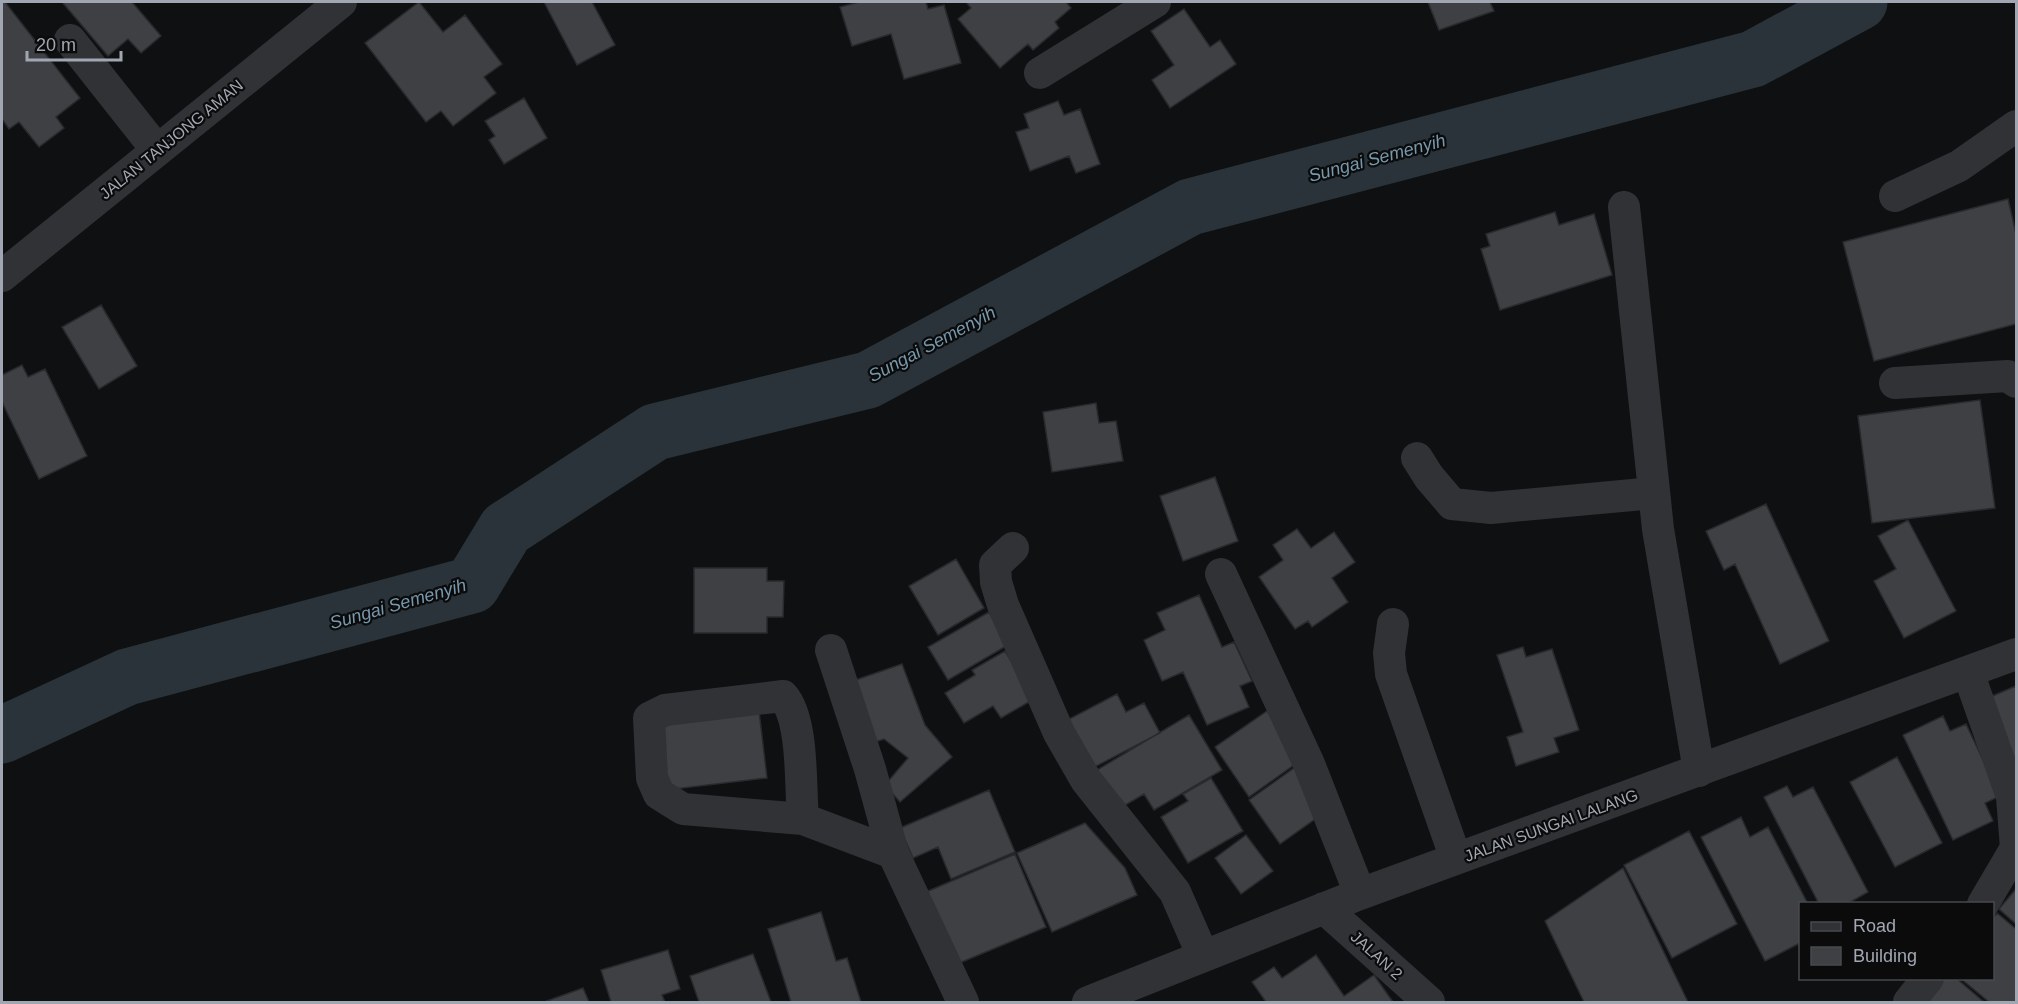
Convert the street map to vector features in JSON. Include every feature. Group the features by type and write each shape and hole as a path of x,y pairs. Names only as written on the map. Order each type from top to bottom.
{"street":[{"name":"JALAN TANJONG AMAN","path":"2,276 341,2"},
{"path":"1040,73 1155,2"},
{"path":"70,40 157,150"},
{"path":"1895,196 1959,166 2016,126"},
{"path":"1624,207 1654,493 1699,771"},
{"path":"1895,383 2008,376 2016,381"},
{"path":"1417,458 1429,477 1452,504 1491,508 1654,493"},
{"path":"1013,548 995,566 996,582 1003,605 1059,733 1086,780 1175,892 1203,956"},
{"path":"1221,574 1309,764 1360,894"},
{"path":"1393,624 1389,653 1391,674 1456,859"},
{"path":"831,650 870,769 893,853 963,1002"},
{"name":"JALAN SUNGAI LALANG","path":"1088,1002 1148,992 1203,956 1324,908 2016,654"},
{"path":"1968,672 2012,797 2016,848 1984,902"},
{"path":"803,819 795,724 791,705 783,696 665,710 649,718 652,778 659,795 684,809 803,819 893,853"},
{"name":"JALAN 2","path":"1324,908 1429,1002"},
{"path":"1909,1002 1926,980"}],"building":[{"path":"2,2 5,2 80,98 56,117 64,128 39,147 19,122 9,129 2,119"},
{"path":"62,2 132,2 161,36 141,53 128,39 108,56"},
{"path":"419,2 443,32 465,15 502,64 484,77 496,93 453,126 441,111 426,122 365,43"},
{"path":"544,2 592,2 615,45 577,65"},
{"path":"859,2 926,2 928,9 944,5 961,63 904,79 891,34 852,46 840,7"},
{"path":"966,2 1066,2 1071,8 1055,22 1059,28 1033,50 1028,44 1000,68 958,19 971,8"},
{"path":"1428,2 1490,2 1494,11 1439,30"},
{"path":"1184,9 1210,47 1220,40 1236,64 1170,108 1152,80 1174,65 1151,31"},
{"path":"524,98 547,138 504,164 489,140 495,136 485,121"},
{"path":"1058,101 1064,115 1080,109 1100,164 1076,173 1069,156 1030,171 1016,132 1029,128 1024,114"},
{"path":"2008,199 2016,234 2016,324 1874,361 1843,242"},
{"path":"1555,212 1559,225 1594,214 1612,275 1500,310 1481,249 1490,246 1486,234"},
{"path":"101,305 137,366 99,389 62,327"},
{"path":"22,365 28,377 45,369 87,456 39,479 2,402 2,375"},
{"path":"1980,400 1995,508 1872,523 1858,416"},
{"path":"1096,403 1099,423 1116,421 1123,461 1052,472 1043,412"},
{"path":"1215,477 1238,541 1183,561 1160,496"},
{"path":"1766,504 1829,641 1780,664 1735,564 1724,570 1706,531"},
{"path":"1908,520 1956,611 1904,638 1874,581 1896,569 1878,536"},
{"path":"1297,529 1311,548 1334,532 1355,562 1332,578 1348,602 1312,627 1308,621 1295,629 1259,577 1283,560 1273,545"},
{"path":"956,559 984,608 938,635 909,586"},
{"path":"694,568 767,568 767,581 784,581 783,617 767,617 767,633 694,633"},
{"path":"1199,595 1222,647 1234,642 1252,681 1240,686 1249,707 1207,725 1183,672 1162,681 1144,640 1165,630 1157,613"},
{"path":"989,612 1008,645 948,680 928,647"},
{"path":"1523,647 1526,657 1552,649 1579,730 1554,738 1559,752 1516,766 1507,737 1523,732 1497,655"},
{"path":"1005,651 1034,699 1001,718 993,706 964,723 945,693 975,675 972,670"},
{"path":"902,664 925,725 952,757 900,802 885,785 908,758 884,739 866,745 844,684"},
{"path":"2016,686 2016,776 1983,700"},
{"path":"1117,694 1126,712 1144,703 1160,733 1079,775 1054,727"},
{"path":"759,711 767,778 666,790 658,723"},
{"path":"1267,711 1301,760 1249,797 1215,747"},
{"path":"1189,715 1222,770 1154,810 1144,794 1115,811 1092,773"},
{"path":"1943,716 1950,731 1966,724 2000,796 1985,803 1993,821 1953,840 1903,735"},
{"path":"1897,757 1942,843 1895,867 1850,782"},
{"path":"1294,768 1325,812 1280,844 1249,800"},
{"path":"1211,778 1243,831 1188,863 1161,817 1188,801 1183,794"},
{"path":"1787,786 1793,797 1813,787 1868,892 1850,902 1818,902 1764,797"},
{"path":"989,790 1015,852 951,879 938,847 913,858 900,828"},
{"path":"1741,817 1750,837 1768,827 1807,902 1799,902 1799,944 1765,961 1701,837"},
{"path":"1085,823 1125,868 1137,895 1052,932 1017,853"},
{"path":"1689,831 1737,924 1672,958 1624,865"},
{"path":"1246,835 1273,871 1241,894 1215,858"},
{"path":"1015,854 1046,927 957,964 926,892"},
{"path":"1623,868 1688,1002 1584,1002 1545,921"},
{"path":"2016,889 2016,924 1999,909"},
{"path":"821,912 836,961 847,958 861,1002 791,1002 768,929"},
{"path":"1997,913 2016,929 2016,1002 1989,1002 1962,980 1994,980 1994,917"},
{"path":"668,950 680,989 662,995 665,1002 611,1002 601,970"},
{"path":"753,954 771,1002 699,1002 690,976"},
{"path":"1316,955 1344,996 1374,975 1393,1002 1266,1002 1252,982 1274,967 1282,978"},
{"path":"1940,980 1958,980 1984,1002 1922,1002"},
{"path":"583,988 589,1002 544,1002"}],"waterway":[{"name":"Sungai Semenyih","path":"2,735 127,677 472,585 506,529 655,432 868,380 1190,207 1753,59 1859,2"}]}
